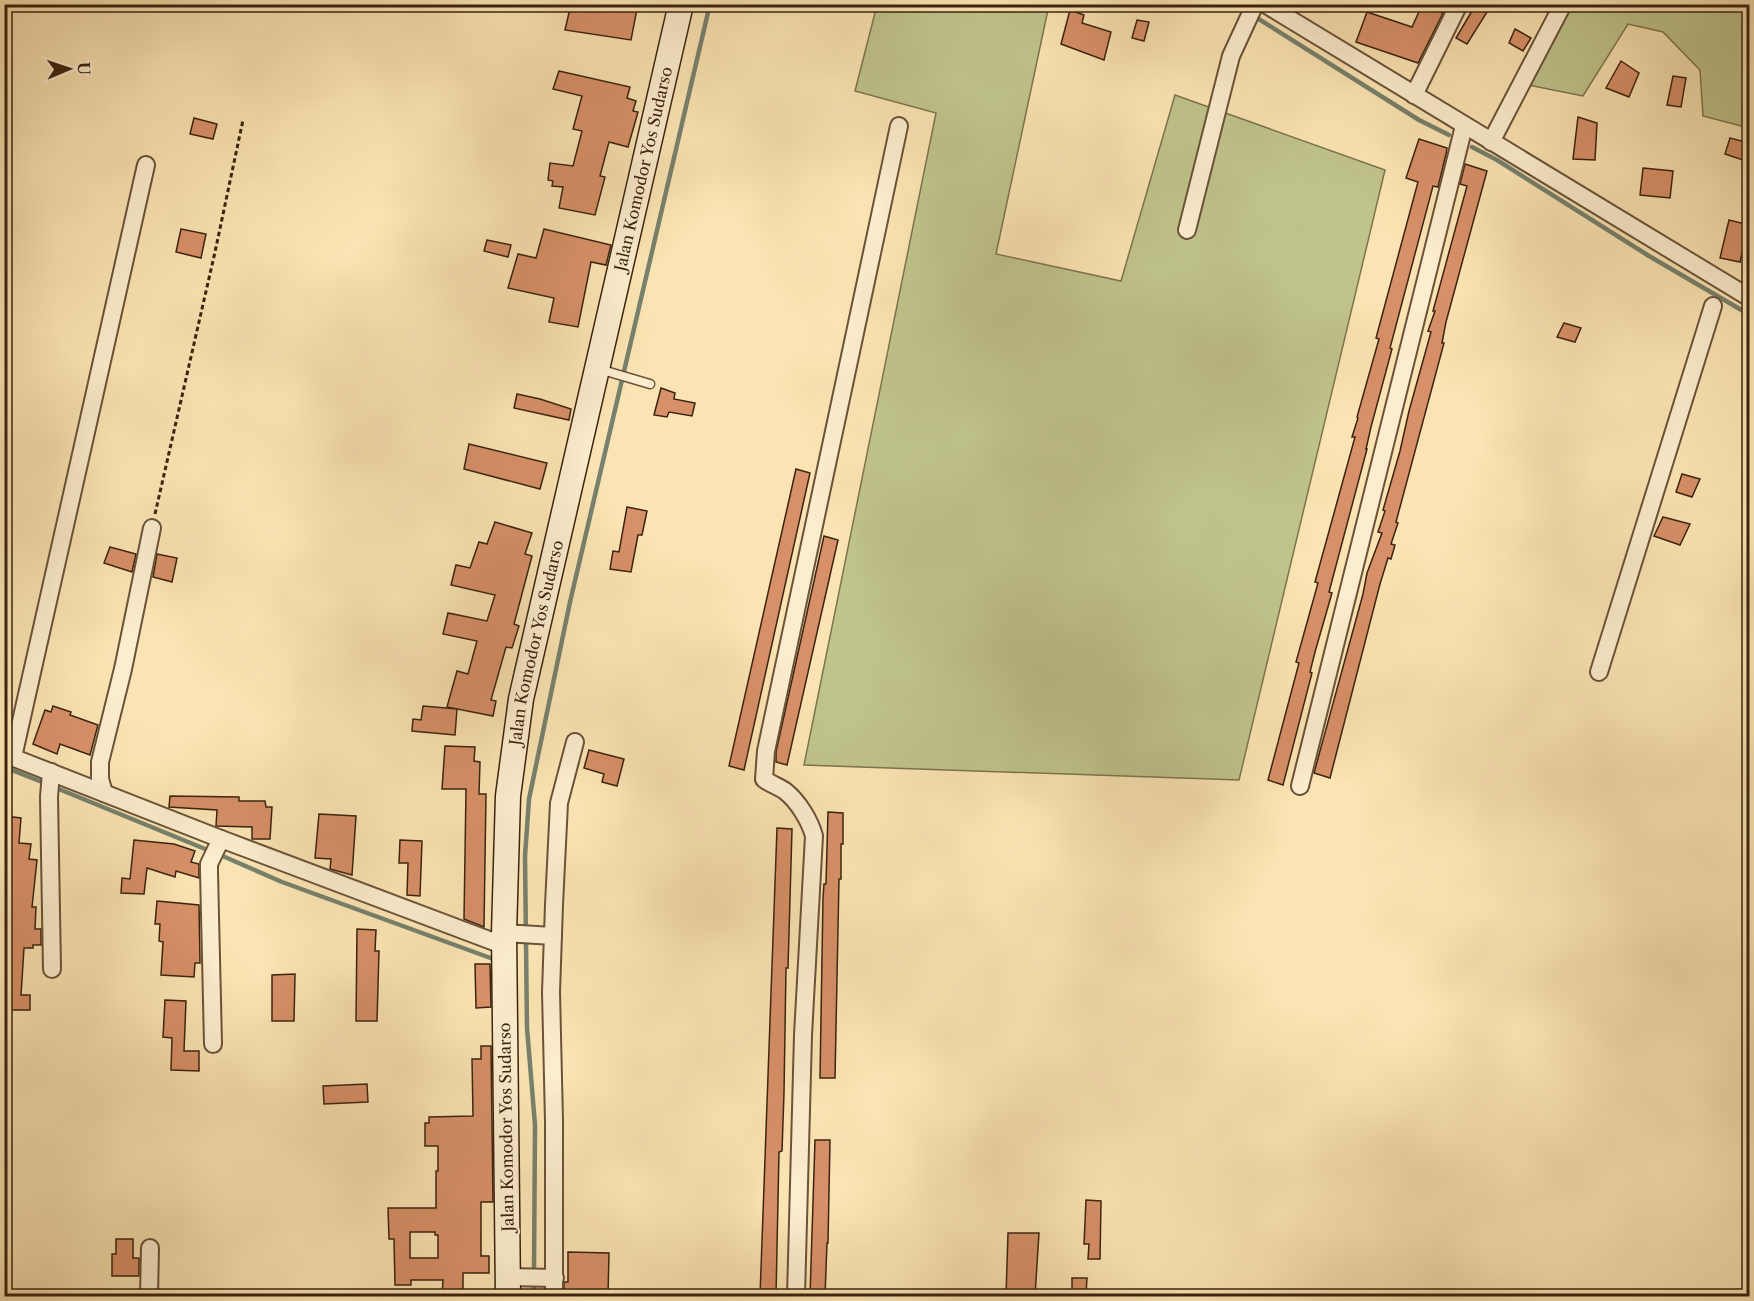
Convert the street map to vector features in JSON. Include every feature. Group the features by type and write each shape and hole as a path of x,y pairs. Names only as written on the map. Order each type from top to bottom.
{"street":[{"name":"Jalan Komodor Yos Sudarso","path":"514,1284 507,948 508,796 521,699 606,371 681,4"},
{"path":"1265,4 1749,298"},
{"path":"1414,95 1459,4"},
{"path":"1491,142 1563,4"},
{"path":"1187,230 1231,56 1255,5"},
{"path":"796,1296 803,1035 814,836 810,820 785,792 764,779 764,769 768,740 899,126"},
{"path":"1300,786 1464,126"},
{"path":"146,165 9,756 51,775 104,793 217,848 507,948 548,936"},
{"path":"1599,672 1713,306"},
{"path":"104,793 100,778 100,762 123,669 152,528"},
{"path":"554,1296 552,1278 551,992 548,936 559,803 575,742"},
{"path":"51,775 49,796 52,969"},
{"path":"213,1044 209,872 217,848"},
{"path":"149,1296 150,1248"},
{"path":"514,1284 552,1278"}],"lane":[{"path":"606,371 650,384"}],"path":[{"path":"152,528 243,120"}],"green space":[{"path":"877,5 1049,5 996,254 1121,281 1175,95 1385,170 1239,780 804,765 936,113 855,91"},
{"path":"1570,5 1749,5 1749,128 1703,116 1700,70 1663,32 1628,24 1583,96 1528,85"}],"building":[{"path":"571,4 638,4 631,40 565,30"},
{"path":"1476,4 1492,4 1467,44 1456,38"},
{"path":"1422,5 1443,13 1418,63 1356,42 1367,12 1412,27"},
{"path":"1070,10 1084,15 1082,23 1111,32 1104,60 1061,44"},
{"path":"1137,20 1149,22 1144,41 1132,38"},
{"path":"1515,29 1531,38 1523,51 1509,43"},
{"path":"1621,61 1639,73 1629,97 1606,88"},
{"path":"559,71 630,87 627,98 636,101 633,111 638,112 628,147 609,142 600,176 605,177 595,215 559,208 563,187 552,186 553,181 548,180 550,163 573,166 582,131 573,129 582,96 553,89"},
{"path":"1673,76 1686,78 1681,107 1667,105"},
{"path":"1578,117 1597,123 1595,160 1573,159"},
{"path":"194,118 217,124 213,139 190,134"},
{"path":"1730,138 1749,143 1749,162 1725,154"},
{"path":"1419,139 1447,148 1446,154 1438,187 1433,186 1390,348 1392,349 1329,592 1332,593 1315,652 1310,672 1312,673 1283,785 1268,780 1299,663 1296,662 1318,583 1315,582 1379,339 1376,338 1418,182 1406,178"},
{"path":"1465,164 1487,171 1396,522 1398,523 1391,544 1395,545 1391,559 1388,558 1380,584 1330,778 1314,773 1367,573 1382,533 1378,532 1385,511 1383,510 1467,186 1460,184"},
{"path":"1643,168 1673,171 1670,198 1640,195"},
{"path":"1729,220 1749,225 1740,262 1720,258"},
{"path":"181,229 206,234 201,258 176,252"},
{"path":"544,229 611,245 606,265 591,262 578,327 549,322 554,298 508,288 518,254 536,258"},
{"path":"487,240 511,245 508,257 484,251"},
{"path":"1564,323 1581,328 1575,342 1557,337"},
{"path":"661,388 675,393 674,399 695,403 692,416 669,412 667,417 654,415"},
{"path":"517,394 571,409 569,420 514,408"},
{"path":"469,444 547,463 540,489 464,469"},
{"path":"796,469 810,473 744,770 729,766"},
{"path":"1682,474 1700,479 1692,497 1676,492"},
{"path":"627,507 647,511 642,535 638,535 631,572 610,569 613,551 619,552"},
{"path":"1663,517 1690,524 1680,545 1654,536"},
{"path":"495,522 532,533 525,554 532,556 514,624 519,626 512,648 506,647 491,700 496,701 493,716 447,707 457,671 468,674 477,641 443,634 448,613 487,621 495,595 451,585 456,565 470,568 479,542 487,544"},
{"path":"824,536 838,540 787,765 776,762 776,752"},
{"path":"110,547 136,554 132,572 104,563"},
{"path":"157,554 177,558 172,582 153,577"},
{"path":"53,706 98,725 90,755 60,744 57,754 33,744 45,710 51,712"},
{"path":"423,706 457,709 455,735 412,731 413,719 421,720"},
{"path":"445,746 475,747 474,761 480,762 479,794 486,794 484,927 464,919 466,789 442,789"},
{"path":"589,750 624,759 617,786 602,782 604,774 584,768"},
{"path":"170,796 239,797 239,801 265,801 266,807 272,807 270,839 252,839 252,827 216,826 217,810 169,807"},
{"path":"828,812 843,813 843,844 841,844 841,879 839,879 835,1078 820,1078 823,898 824,884 826,884"},
{"path":"319,814 356,816 352,875 330,869 331,859 315,858"},
{"path":"4,816 21,818 19,843 31,844 29,859 37,860 32,907 36,907 35,929 41,929 41,945 24,948 21,995 30,995 30,1010 4,1010 4,964 5,951 8,951 10,890 4,890"},
{"path":"777,828 792,829 782,1151 779,1152 776,1296 760,1296"},
{"path":"134,840 174,844 195,851 191,862 199,864 199,878 176,871 175,877 147,868 144,894 121,893 122,878 130,879"},
{"path":"400,840 422,841 420,896 407,895 408,863 399,863"},
{"path":"157,901 199,905 200,963 195,963 194,977 161,975 163,942 159,941 160,924 155,924"},
{"path":"357,929 376,930 375,951 379,951 377,1021 356,1021"},
{"path":"475,964 490,964 491,1007 476,1008"},
{"path":"295,974 294,1021 272,1021 272,975"},
{"path":"165,1000 186,1001 184,1051 199,1051 199,1071 171,1070 172,1038 163,1037"},
{"path":"481,1046 491,1046 493,1202 481,1202 481,1256 489,1256 489,1273 463,1273 463,1296 442,1296 443,1280 411,1280 411,1285 395,1285 394,1239 389,1239 388,1208 436,1208 438,1146 425,1146 425,1123 429,1123 429,1117 473,1116 472,1059 481,1059","holes":["410,1232 435,1232 435,1235 438,1235 438,1258 410,1258"]},
{"path":"367,1084 368,1102 324,1104 323,1086"},
{"path":"815,1140 830,1140 825,1296 810,1296"},
{"path":"1086,1200 1101,1201 1100,1259 1088,1259 1089,1244 1084,1244"},
{"path":"1008,1233 1039,1233 1035,1296 1006,1296"},
{"path":"116,1239 133,1239 133,1258 139,1258 139,1276 112,1276 112,1254 116,1254"},
{"path":"568,1252 609,1253 608,1296 564,1296 564,1282 568,1282"},
{"path":"1072,1278 1087,1278 1086,1294 1072,1294"}],"waterway":[{"path":"534,1273 535,1125 527,1028 525,856 529,799 570,602 710,4"},
{"path":"1235,4 1419,120 1449,135"},
{"path":"1472,147 1497,160 1649,256 1750,315"},
{"path":"4,767 47,784"},
{"path":"54,787 210,851"},
{"path":"218,854 282,882 496,960"},
{"path":"534,1281 534,1296"}]}
